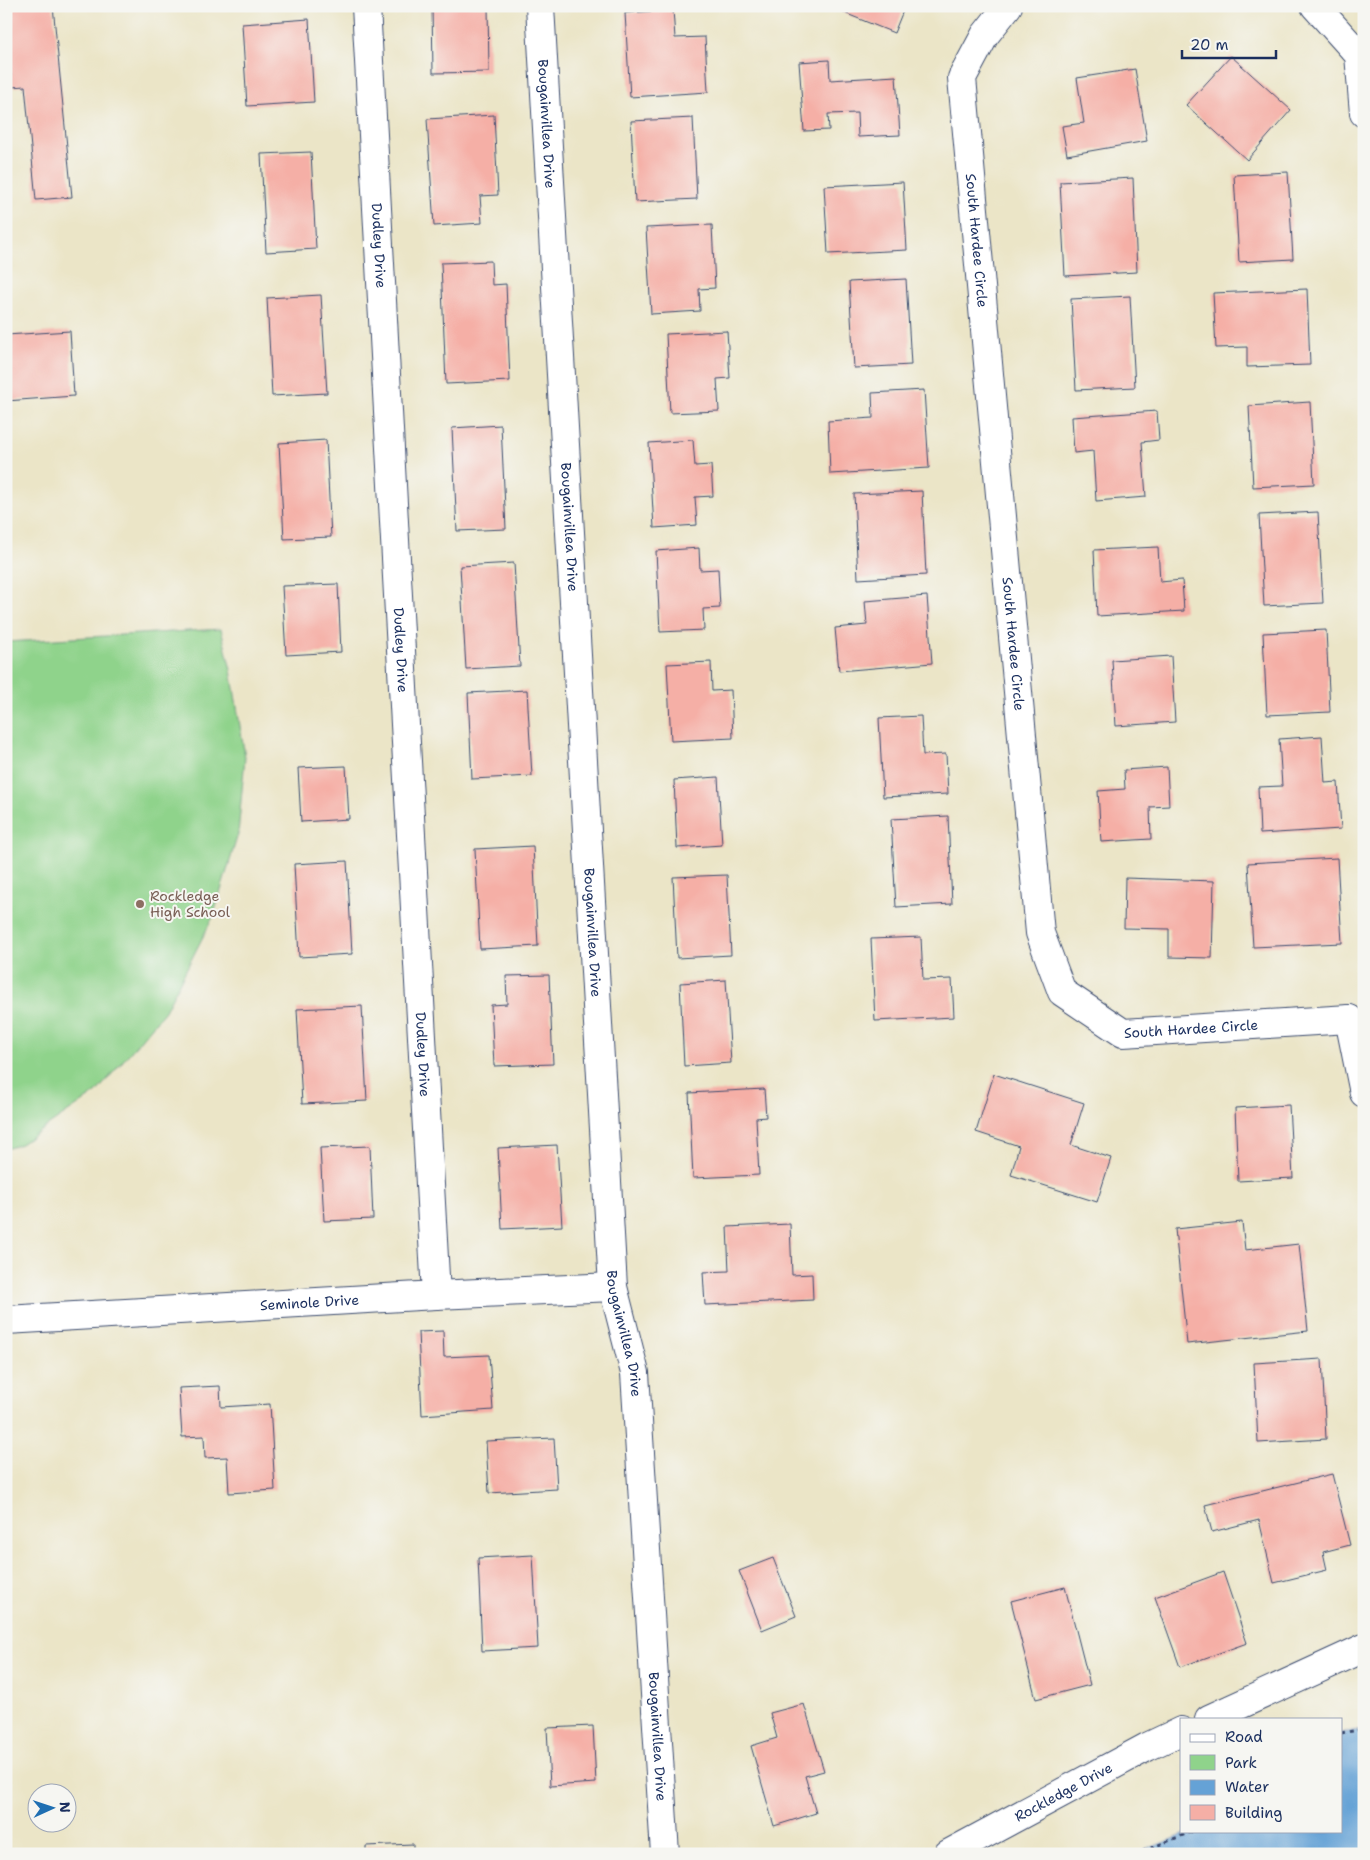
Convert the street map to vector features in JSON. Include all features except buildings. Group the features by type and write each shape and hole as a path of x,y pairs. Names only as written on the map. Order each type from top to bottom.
{"street":[{"name":"Dudley Drive","path":"366,6 436,1295"},
{"name":"Bougainvillea Drive","path":"540,6 612,1288 635,1373 665,1854"},
{"name":"South Hardee Circle","path":"1008,6 985,35 962,78 1040,933 1062,992 1124,1033 1356,1013"},
{"path":"1317,7 1359,55 1364,113"},
{"path":"1356,1013 1364,1093"},
{"name":"Seminole Drive","path":"6,1320 436,1295 612,1288"},
{"path":"1211,1718 1364,1648"},
{"name":"Rockledge Drive","path":"948,1854 1147,1747 1180,1731"}],"path":[{"path":"1342,1732 1364,1729"},
{"path":"1136,1854 1191,1832"}],"green space":[{"path":"221,629 231,670 245,757 238,834 213,917 165,1011 96,1093 21,1144 6,1149 6,642"}],"water":[{"path":"1364,1729 1364,1854 1136,1854 1191,1832 1342,1832 1342,1733"}],"place":[{"name":"Rockledge High School","path":"140,904"}]}
